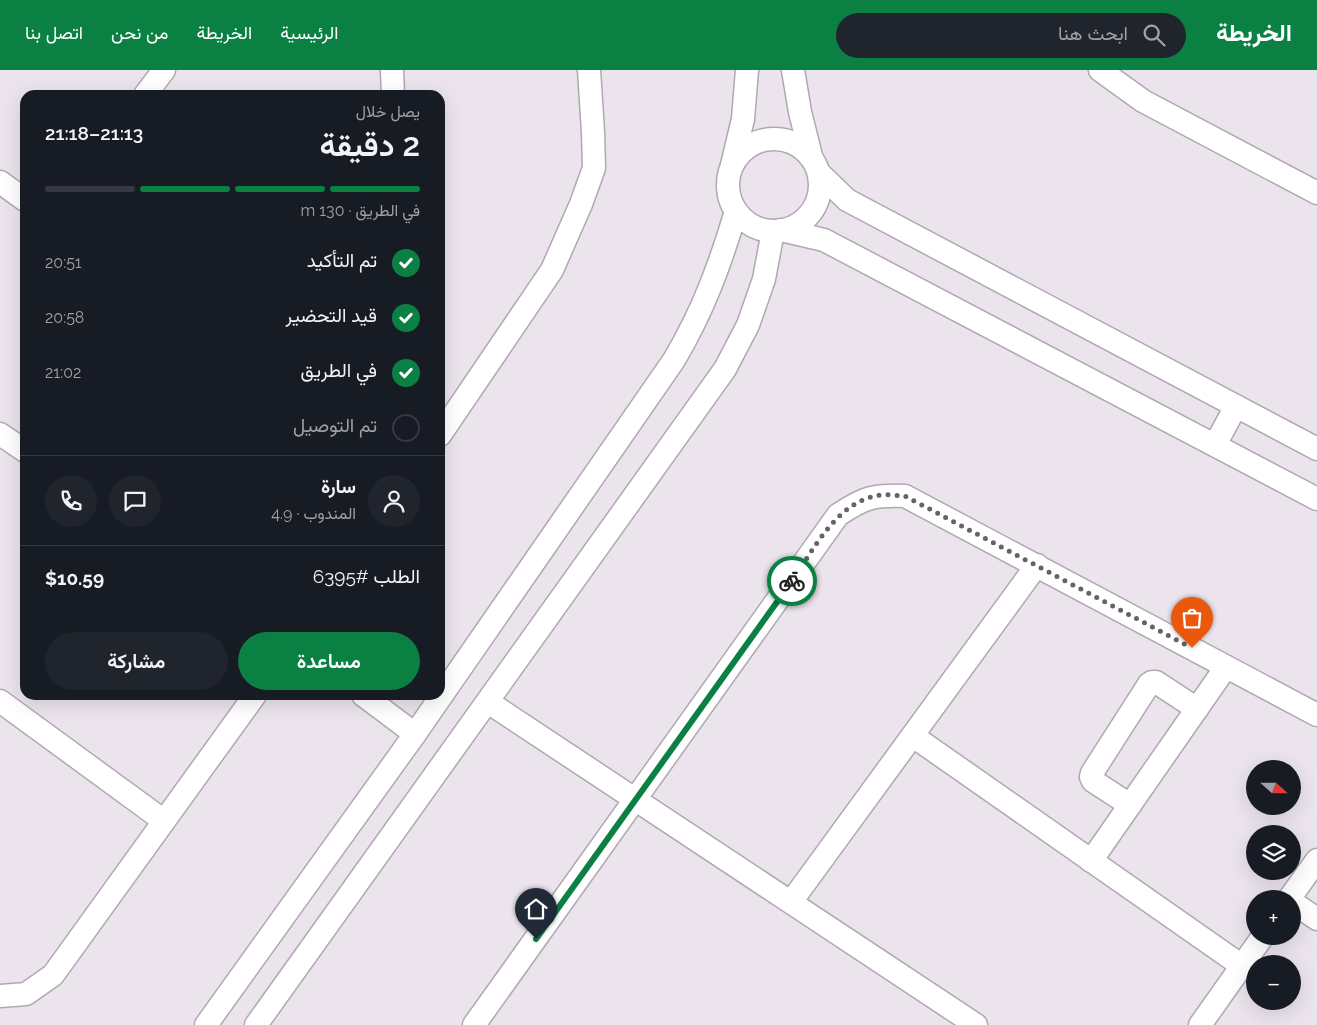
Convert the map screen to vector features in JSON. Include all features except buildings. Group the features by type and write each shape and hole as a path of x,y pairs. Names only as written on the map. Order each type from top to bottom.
{"street":[{"path":"149,90 164,70"},
{"path":"392,70 393,90"},
{"path":"445,428 552,270 581,204 594,168 589,70"},
{"path":"747,70 743,119 728,183 730,198 736,211 746,222 759,228 824,240 1317,499"},
{"path":"777,231 799,224 812,210 820,192 815,165 800,112 793,70"},
{"path":"1100,70 1143,101 1317,193"},
{"path":"731,168 742,152 758,142 777,138 796,144 847,200 1317,449"},
{"path":"0,182 20,196"},
{"path":"445,691 674,360 693,328 722,260 736,211"},
{"path":"256,1025 725,369 748,325 777,231"},
{"path":"1215,445 1236,406"},
{"path":"0,434 20,448"},
{"path":"482,1022 636,799 838,515 858,502 881,495 905,496 1317,715"},
{"path":"792,902 1037,565"},
{"path":"1091,861 1226,667"},
{"path":"1130,805 1091,778 1092,773 1149,684 1156,682 1197,708"},
{"path":"0,996 26,994 53,975 251,700"},
{"path":"370,700 415,734"},
{"path":"206,1025 439,700"},
{"path":"0,701 164,821"},
{"path":"488,702 976,1025"},
{"path":"913,736 1242,966"},
{"path":"1296,890 1317,860"},
{"path":"1301,908 1317,919"},
{"path":"1200,1025 1257,945"}],"way so far":[{"path":"792,581 838,515 858,502 881,495 905,496 1192,648"}],"route":[{"path":"536,939 792,581"}]}
